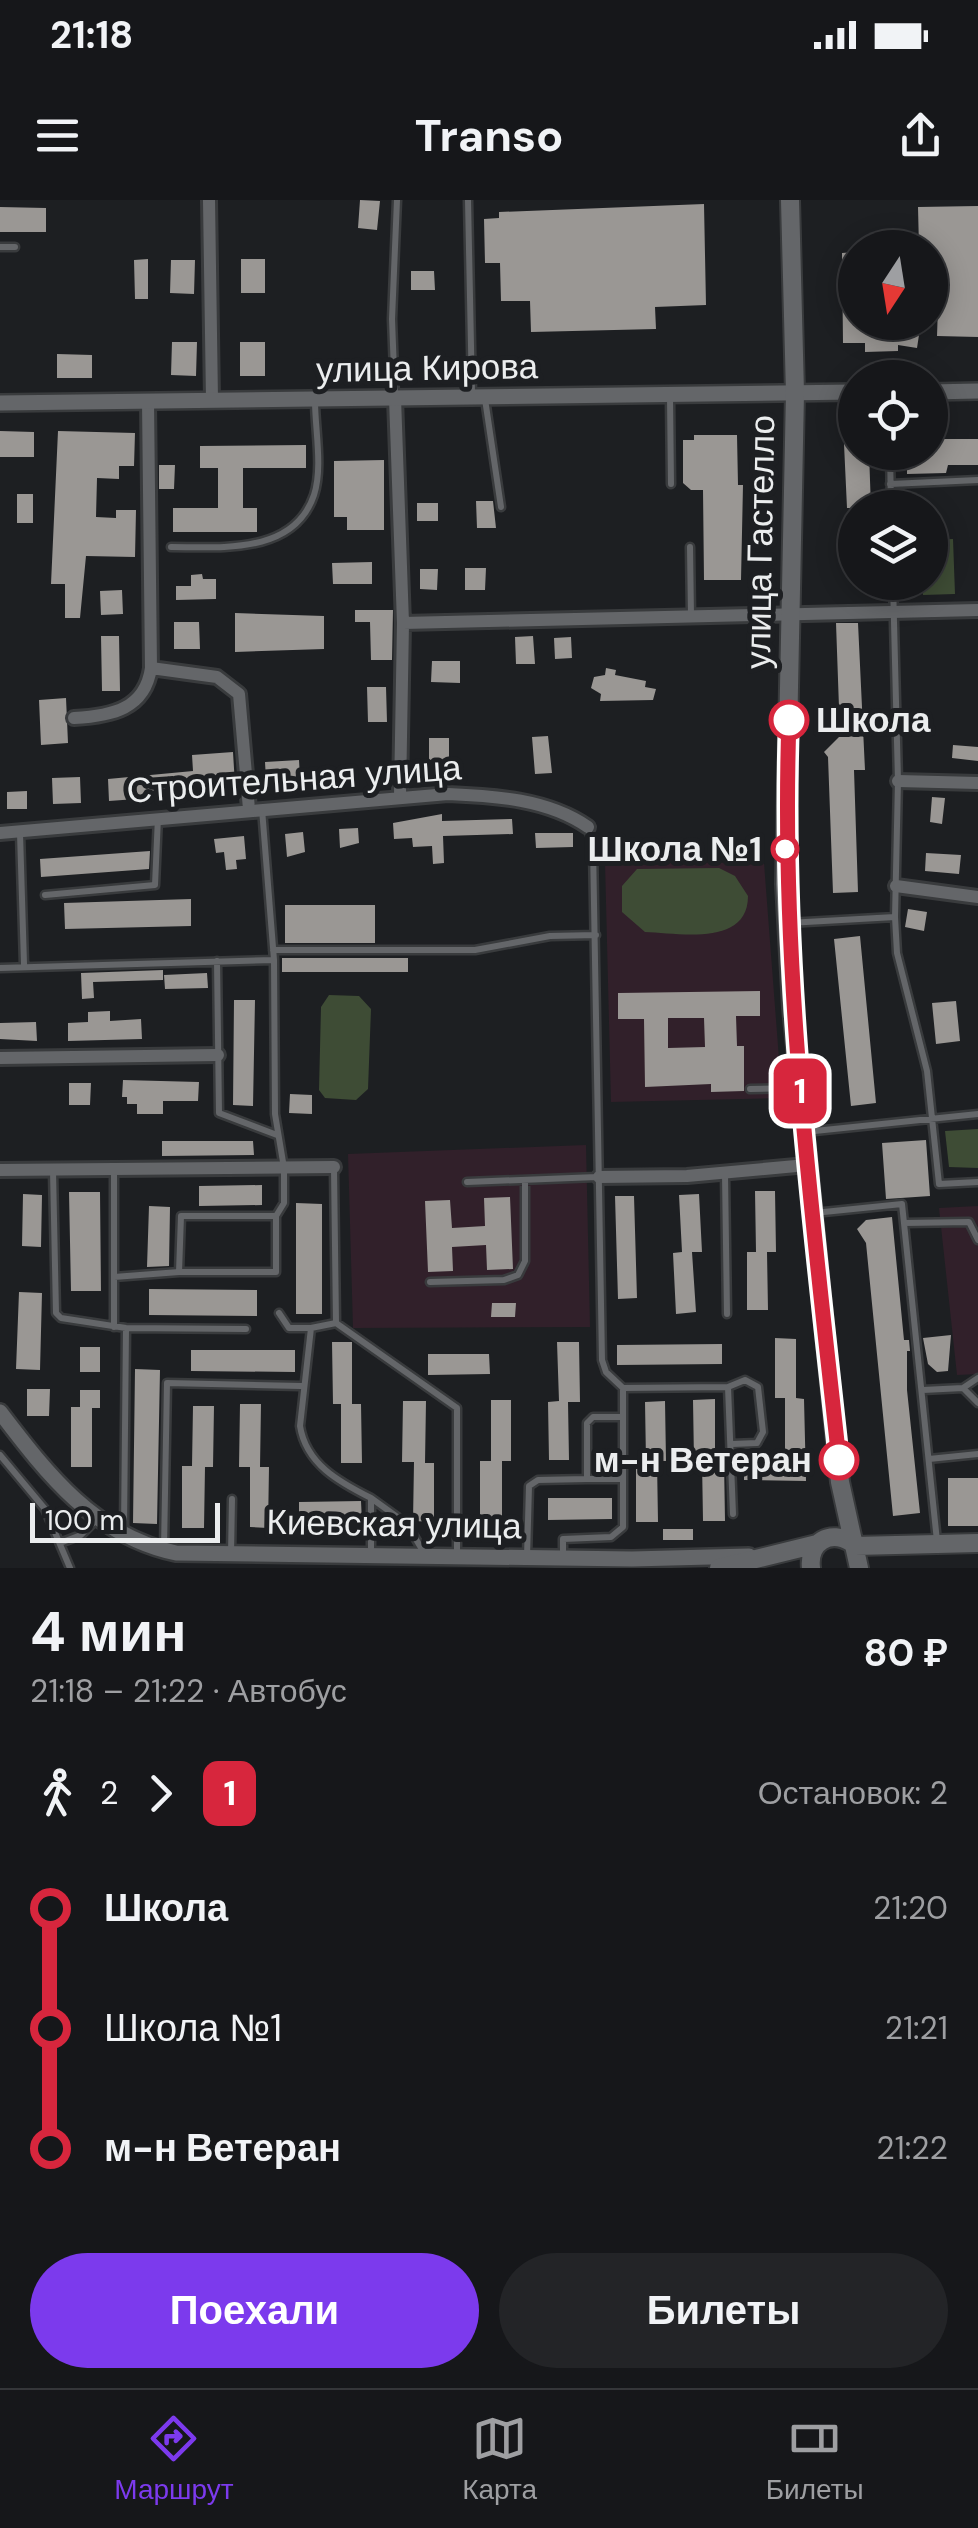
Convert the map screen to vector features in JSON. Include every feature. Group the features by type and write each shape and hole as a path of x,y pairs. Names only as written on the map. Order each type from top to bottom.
{"main road":[{"name":"улица Гастелло","path":"790,200 795,393 787,923 840,1482 859,1568"},
{"path":"811,1568 840,1482"},
{"name":"Киевская улица","path":"719,1568 834,1536 853,1544"},
{"path":"853,1544 978,1543"}],"street":[{"path":"209,200 212,400"},
{"path":"948,392 978,391"},
{"name":"улица Кирова","path":"0,402 838,392"},
{"path":"396,398 403,623 400,796"},
{"path":"74,718 134,704 144,692 151,668 148,401"},
{"path":"403,623 978,610"},
{"path":"151,668 217,677 240,694 255,808"},
{"path":"898,782 978,783"},
{"name":"Строительная улица","path":"0,833 158,816 448,794 514,800 551,809 588,827"},
{"path":"896,886 978,897"},
{"path":"0,1058 218,1055"},
{"path":"599,1178 807,1165"},
{"path":"0,1170 334,1167"},
{"name":"Киевская улица","path":"0,1412 44,1468 97,1520 124,1536 212,1561 232,1555 372,1556 434,1561 457,1557 563,1558 645,1564 772,1555"},
{"path":"645,1564 670,1568"}],"lane":[{"path":"396,398 392,319 397,200"},
{"path":"468,200 478,398 501,506"},
{"path":"0,247 15,247"},
{"path":"670,396 671,484"},
{"path":"171,547 260,544 300,517 316,484 315,399"},
{"path":"890,470 890,490"},
{"path":"890,484 978,480"},
{"path":"690,546 690,617"},
{"path":"894,600 897,953 928,1071 939,1184 978,1182"},
{"path":"114,1277 276,1272 276,1216 284,1203 284,1168 278,1135 274,960 255,808"},
{"path":"45,895 155,885 158,816"},
{"path":"588,827 593,846 596,935 602,1360 606,1372 623,1388 728,1387 745,1380 758,1387 763,1432 756,1443 732,1444"},
{"path":"20,832 24,964"},
{"path":"787,923 894,917"},
{"path":"273,950 475,950 550,936 596,935"},
{"path":"0,968 24,964 274,960"},
{"path":"217,961 219,1113 278,1135"},
{"path":"750,1089 800,1088"},
{"path":"804,1132 978,1114"},
{"path":"334,1167 336,1323"},
{"path":"114,1168 114,1327"},
{"path":"52,1169 56,1313 61,1318 126,1328 246,1329"},
{"path":"725,1173 727,1314"},
{"path":"467,1182 599,1178"},
{"path":"430,1282 504,1280 518,1275 525,1261 525,1180"},
{"path":"812,1213 902,1204 937,1544"},
{"path":"179,1272 181,1216 276,1216"},
{"path":"904,1224 969,1222 978,1240"},
{"path":"279,1312 289,1328 336,1323 457,1408 457,1557"},
{"path":"124,1536 126,1328"},
{"path":"310,1328 301,1386 302,1438 335,1480 371,1498 407,1524 434,1561"},
{"path":"923,1390 963,1388 978,1378"},
{"path":"164,1550 167,1383 301,1386"},
{"path":"728,1387 733,1514"},
{"path":"563,1558 563,1540 619,1534 623,1388"},
{"path":"963,1388 978,1403"},
{"path":"587,1478 586,1423 593,1417 623,1417"},
{"path":"929,1459 978,1454"},
{"path":"0,1455 45,1510 70,1568"},
{"path":"527,1558 529,1486 538,1480 623,1479"},
{"path":"371,1498 372,1556"},
{"path":"232,1499 232,1555"},
{"path":"60,1543 81,1535 97,1520"}],"shaded area":[{"path":"605,862 764,863 782,1098 611,1102"},
{"path":"586,1145 590,1327 353,1328 348,1154"},
{"path":"978,1206 978,1374 957,1375 939,1208"}],"green space":[{"path":"948,539 953,539 955,594 948,594"},
{"path":"719,868 735,876 748,896 745,912 737,923 724,930 709,934 645,932 622,912 622,886 637,869"},
{"path":"329,995 359,996 371,1009 368,1089 356,1100 325,1098 319,1090 321,1007"},
{"path":"978,1129 978,1168 949,1167 945,1131"}],"building":[{"path":"360,200 380,201 377,230 358,228"},
{"path":"704,204 706,305 655,307 656,329 531,332 530,301 501,301 500,263 485,263 484,219 499,218 499,212"},
{"path":"978,206 978,337 948,336 948,230 919,230 918,207"},
{"path":"0,207 46,208 46,232 0,232"},
{"path":"148,259 148,299 135,299 134,260"},
{"path":"241,259 265,259 265,293 241,293"},
{"path":"171,260 195,260 194,294 170,293"},
{"path":"411,271 434,271 435,290 411,290"},
{"path":"918,340 917,348 898,345 898,351 865,352 865,343 843,343"},
{"path":"172,342 197,342 196,376 171,375"},
{"path":"240,342 265,342 265,376 240,376"},
{"path":"57,354 92,355 92,378 57,378"},
{"path":"0,431 34,432 34,457 0,457"},
{"path":"58,431 135,433 134,466 119,466 119,479 97,478 96,517 116,518 116,510 136,510 135,557 86,556 80,618 65,618 65,584 51,584"},
{"path":"694,435 737,435 738,485 743,485 741,580 704,580 703,490 691,490 683,483 683,440 694,440"},
{"path":"948,439 978,439 978,465 948,465"},
{"path":"306,445 306,468 243,468 243,508 257,508 257,532 173,532 173,508 218,508 218,468 200,468 200,446"},
{"path":"384,460 384,530 347,530 347,517 334,517 334,461"},
{"path":"159,465 175,465 174,489 159,489"},
{"path":"845,470 870,470 870,490 846,490"},
{"path":"907,470 947,470 946,473 907,474"},
{"path":"17,494 33,494 33,523 17,523"},
{"path":"476,501 493,501 496,528 477,528"},
{"path":"417,503 438,503 438,521 417,521"},
{"path":"372,562 372,584 333,584 332,563"},
{"path":"465,568 486,568 485,590 465,590"},
{"path":"420,569 438,569 437,590 420,589"},
{"path":"202,574 203,579 216,579 216,599 176,600 176,586 191,586 191,575"},
{"path":"122,590 123,614 101,615 100,591"},
{"path":"355,610 393,610 392,660 371,660 370,622 355,622"},
{"path":"235,613 324,616 324,649 235,652"},
{"path":"174,622 199,622 200,649 174,649"},
{"path":"836,623 858,623 865,770 854,770 858,892 833,893 828,757 824,752 840,736"},
{"path":"101,636 119,636 120,691 102,691"},
{"path":"533,636 535,664 516,664 515,637"},
{"path":"571,637 572,658 555,659 554,638"},
{"path":"432,661 460,661 460,683 431,682"},
{"path":"606,668 616,670 615,675 646,681 645,687 656,689 653,700 600,701 601,694 591,688 594,677 605,675"},
{"path":"367,687 386,687 387,722 368,722"},
{"path":"66,698 68,743 41,745 39,700"},
{"path":"548,736 552,773 535,774 532,737"},
{"path":"429,738 449,738 449,772 429,772"},
{"path":"953,745 978,747 978,761 952,758"},
{"path":"233,752 235,785 177,789 177,796 109,801 108,779 193,771 192,755"},
{"path":"299,760 300,778 266,780 265,762"},
{"path":"80,777 81,803 53,804 52,778"},
{"path":"27,791 27,809 7,809 7,792"},
{"path":"932,797 945,798 942,824 930,822"},
{"path":"442,814 442,821 512,819 513,834 443,836 444,863 433,864 432,846 413,847 412,838 394,839 393,823"},
{"path":"358,828 359,843 340,848 339,829"},
{"path":"303,832 305,852 287,857 285,834"},
{"path":"535,833 573,833 573,847 536,848"},
{"path":"244,836 246,859 236,860 237,869 226,870 224,852 216,853 214,839"},
{"path":"150,851 149,869 41,877 40,859"},
{"path":"926,853 961,855 959,874 925,871"},
{"path":"191,899 191,926 65,929 64,903"},
{"path":"285,905 375,905 375,943 285,943"},
{"path":"908,909 927,912 924,931 905,927"},
{"path":"860,936 876,1103 851,1106 834,939"},
{"path":"282,958 408,958 408,972 282,972"},
{"path":"163,970 163,980 93,982 94,998 82,999 81,973"},
{"path":"207,973 208,988 165,989 164,975"},
{"path":"760,991 760,1016 736,1016 737,1046 744,1046 744,1091 711,1092 711,1084 645,1087 644,1019 618,1019 618,993","holes":["668,1018 704,1018 705,1047 668,1048"]},
{"path":"234,1000 255,1000 253,1106 233,1105"},
{"path":"956,1001 960,1041 936,1044 932,1003"},
{"path":"110,1011 110,1021 141,1019 142,1039 68,1041 68,1023 88,1022 88,1012"},
{"path":"36,1022 37,1041 0,1039 0,1023"},
{"path":"123,1080 199,1082 198,1101 163,1101 163,1114 137,1114 137,1104 127,1104 127,1097 122,1097"},
{"path":"69,1083 91,1083 90,1105 69,1105"},
{"path":"290,1094 312,1095 312,1114 289,1113"},
{"path":"926,1140 930,1196 886,1199 882,1143"},
{"path":"162,1141 253,1141 254,1155 162,1156"},
{"path":"262,1185 262,1205 199,1206 199,1186"},
{"path":"755,1191 775,1191 776,1252 767,1252 768,1310 747,1310 747,1252 756,1252"},
{"path":"69,1192 100,1192 101,1291 71,1291"},
{"path":"23,1194 42,1195 41,1247 22,1246"},
{"path":"699,1194 702,1252 692,1252 696,1312 676,1314 673,1253 682,1252 679,1195"},
{"path":"615,1196 634,1196 637,1298 618,1299"},
{"path":"510,1197 513,1269 487,1270 486,1245 452,1247 453,1271 428,1272 425,1201 450,1200 452,1228 485,1226 484,1198"},
{"path":"296,1203 322,1204 322,1314 296,1314"},
{"path":"149,1206 170,1207 169,1266 147,1267"},
{"path":"892,1217 904,1340 909,1340 907,1390 920,1513 893,1516 866,1243 857,1229 866,1220"},
{"path":"149,1289 257,1290 257,1316 149,1315"},
{"path":"19,1292 42,1293 40,1370 16,1369"},
{"path":"492,1303 516,1303 515,1317 491,1317"},
{"path":"951,1335 948,1371 937,1372 928,1364 923,1338"},
{"path":"775,1338 796,1339 796,1398 804,1399 806,1481 744,1480 744,1456 785,1457 785,1398 775,1398"},
{"path":"332,1342 352,1342 352,1404 361,1404 362,1463 341,1463 341,1404 333,1404"},
{"path":"557,1342 579,1342 580,1402 568,1402 569,1460 549,1460 548,1402 559,1401"},
{"path":"722,1344 722,1364 617,1365 617,1345"},
{"path":"80,1347 100,1347 100,1372 80,1372"},
{"path":"191,1350 295,1350 295,1372 191,1371"},
{"path":"428,1354 489,1354 490,1374 428,1375"},
{"path":"135,1369 160,1370 157,1524 133,1523"},
{"path":"27,1389 50,1389 49,1416 27,1416"},
{"path":"80,1390 100,1390 100,1408 92,1408 92,1467 71,1467 71,1407 80,1407"},
{"path":"715,1399 715,1461 724,1461 725,1521 703,1521 702,1461 694,1461 693,1400"},
{"path":"491,1400 511,1400 511,1461 502,1461 502,1520 480,1520 480,1461 491,1461"},
{"path":"403,1401 426,1401 425,1463 434,1463 434,1522 413,1521 414,1462 402,1462"},
{"path":"665,1401 666,1461 657,1461 658,1522 636,1522 636,1461 646,1461 645,1402"},
{"path":"240,1404 261,1404 260,1467 269,1467 268,1528 250,1527 250,1467 239,1467"},
{"path":"193,1406 214,1406 213,1467 205,1467 204,1528 182,1528 182,1466 192,1466"},
{"path":"948,1478 978,1478 978,1526 948,1526"},
{"path":"548,1498 612,1498 612,1519 548,1520"},
{"path":"361,1501 362,1522 299,1523 299,1502"},
{"path":"663,1529 693,1529 693,1540 663,1540"}],"bus line":[{"name":"1","path":"789,720 785,864 790,976 839,1460"}],"place":[{"name":"Школа","path":"789,720"},
{"name":"Школа №1","path":"785,849"},
{"name":"м-н Ветеран","path":"839,1460"}]}
